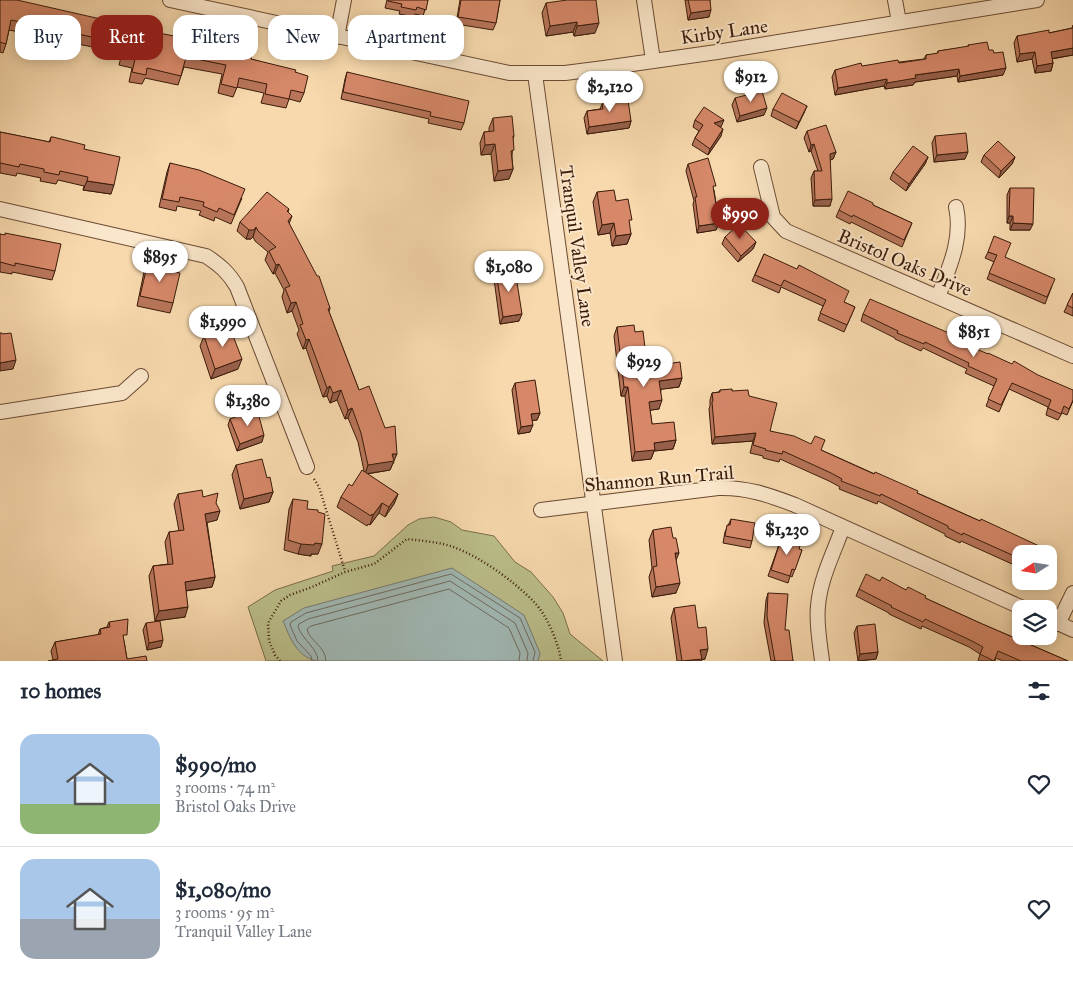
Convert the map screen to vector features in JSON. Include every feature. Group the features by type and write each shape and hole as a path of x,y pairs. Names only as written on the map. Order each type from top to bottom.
{"street":[{"name":"Kirby Lane","path":"170,0 268,22"},
{"path":"338,32 344,0"},
{"path":"644,0 653,60"},
{"path":"895,0 899,22"},
{"name":"Kirby Lane","path":"338,37 509,73 565,73 717,52 1037,0"},
{"name":"Tranquil Valley Lane","path":"536,74 615,661"},
{"name":"Bristol Oaks Drive","path":"761,167 773,217 786,231 1073,356"},
{"path":"938,297 956,249 958,226 956,208"},
{"path":"0,209 206,256 223,267 237,287 307,468"},
{"path":"0,412 122,393 141,376"},
{"name":"Shannon Run Trail","path":"541,510 718,488 743,488 767,494 1012,603"},
{"path":"822,661 818,633 818,604 825,577 843,527"},
{"path":"1057,617 1073,593"},
{"path":"1057,622 1073,630"}],"path":[{"path":"307,468 319,487 345,572"},
{"path":"280,661 269,641 268,623 281,601 290,595 345,572 374,564 407,538 456,548 491,568 536,604 551,630 562,661"}],"green space":[{"path":"434,517 451,522 462,530 494,536 515,562 531,572 553,597 563,613 570,634 603,661 266,661 248,607 275,590 333,571 332,566 374,556 408,525 419,519"}],"water":[{"path":"452,568 524,615 540,653 538,661 317,661 310,659 299,651 283,621 304,608"}],"building":[{"path":"0,0 17,0 91,17 91,37 81,35 81,15 15,15 15,21 11,20 6,44 0,42"},
{"path":"388,0 428,0 426,10 417,7 416,10 401,7 402,4"},
{"path":"461,0 500,0 496,23 464,18 464,15 458,15"},
{"path":"567,0 596,0 599,23 577,26 577,22 550,26 546,3"},
{"path":"688,0 710,0 711,10 691,13"},
{"path":"1073,28 1073,48 1051,52 1053,63 1037,66 1035,52 1020,54 1017,36 1049,30 1049,33"},
{"path":"163,34 173,36 173,60 185,60 181,76 147,68 146,75 132,72 135,60 163,60"},
{"path":"987,42 989,50 993,50 994,53 1003,52 1006,68 960,76 959,69 915,75 916,78 887,83 887,79 838,88 835,70 861,63 862,66 898,60 899,63 926,59 926,55 938,53 938,51"},
{"path":"201,60 255,60 296,70 295,72 308,76 304,93 291,90 289,99 265,94 267,84 239,78 237,88 221,84 226,65"},
{"path":"347,72 469,101 464,123 430,116 431,112 343,92"},
{"path":"762,91 767,108 740,116 735,98"},
{"path":"782,93 807,106 799,122 773,109"},
{"path":"623,97 624,101 628,100 631,121 589,127 587,111 603,109 602,104 606,103 606,100"},
{"path":"704,107 724,120 714,123 723,129 710,149 695,138 703,125 695,120"},
{"path":"512,116 514,150 511,151 513,169 498,171 495,144 485,145 484,132 494,131 493,118"},
{"path":"826,125 836,152 830,154 832,199 815,200 814,171 822,171 814,144 811,145 807,131"},
{"path":"0,132 50,142 51,137 53,137 85,145 84,149 120,157 114,185 87,181 88,177 60,171 59,175 44,172 44,169 20,164 19,167 0,163"},
{"path":"966,133 968,152 937,155 935,136"},
{"path":"998,141 1015,157 1001,171 984,155"},
{"path":"913,146 928,157 909,184 893,172"},
{"path":"708,158 716,186 713,186 719,223 699,226 695,197 697,197 688,164"},
{"path":"170,163 199,170 245,189 234,215 219,208 217,212 203,206 204,202 180,197 179,202 162,199"},
{"path":"1010,188 1034,188 1033,224 1013,223 1013,216 1009,216"},
{"path":"614,190 616,201 628,199 632,220 629,220 631,234 616,236 614,223 602,225 597,192"},
{"path":"848,191 912,223 904,240 839,210"},
{"path":"267,192 289,209 287,211 292,216 288,221 317,276 319,276 330,308 328,309 359,390 369,386 385,428 395,426 397,454 392,454 394,461 368,465 361,433 352,408 348,410 341,390 333,393 330,386 327,388 309,339 306,340 300,325 303,324 296,302 291,303 285,288 290,286 279,264 276,265 269,251 276,247 256,227 254,230 249,230 240,222"},
{"path":"739,224 756,242 741,256 725,237"},
{"path":"5,233 61,244 55,271 15,263 15,266 0,262 0,234 5,235"},
{"path":"994,236 1011,243 1005,257 1055,279 1047,297 989,273 997,255 988,252"},
{"path":"764,254 797,269 799,265 849,291 844,302 855,307 847,325 820,313 826,300 784,280 781,286 755,275"},
{"path":"148,262 164,265 163,269 180,273 173,303 140,296"},
{"path":"515,270 522,314 503,317 496,272"},
{"path":"1073,293 1073,308 1067,305"},
{"path":"870,299 967,341 965,344 988,354 1012,364 1014,361 1038,375 1073,390 1073,400 1069,409 1064,406 1061,414 1048,408 1051,400 1012,383 1001,405 988,399 997,379 968,366 969,363 925,342 924,344 897,333 898,331 863,314"},
{"path":"634,325 635,332 643,331 645,348 649,348 652,366 680,362 682,378 659,381 662,400 649,402 652,424 674,422 676,440 654,443 655,450 635,452 628,387 624,387 617,327"},
{"path":"230,328 242,359 215,369 204,336"},
{"path":"0,333 11,333 16,360 0,363"},
{"path":"535,380 540,413 531,414 533,425 521,427 515,383"},
{"path":"720,390 748,390 749,396 777,403 770,431 794,436 811,444 815,436 825,440 821,450 874,474 875,472 918,491 917,493 980,521 981,519 1037,545 1012,545 1012,555 963,533 962,535 948,528 948,526 881,494 880,496 841,481 842,479 831,473 783,451 782,454 753,445 756,433 715,437 712,393 720,392"},
{"path":"257,409 264,435 240,444 230,419"},
{"path":"262,459 267,478 270,477 273,492 244,499 236,465"},
{"path":"362,470 398,494 389,507 382,503 371,516 341,497 349,484 352,486"},
{"path":"202,490 203,497 218,493 216,503 220,511 205,514 215,577 185,582 188,607 159,611 153,566 173,564 169,532 184,530 178,494"},
{"path":"293,499 308,501 307,509 318,510 318,512 325,514 322,544 301,544 288,540"},
{"path":"731,519 755,523 752,541 725,536 727,525 730,525"},
{"path":"671,527 673,538 676,538 679,553 675,553 680,583 656,587 653,567 657,566 653,530"},
{"path":"782,536 801,542 799,549 802,550 795,570 792,569 790,576 771,570"},
{"path":"866,574 880,581 882,577 906,590 908,587 926,596 925,598 1012,637 1012,645 1031,645 1068,661 1021,661 998,651 994,661 980,654 983,647 972,641 925,619 923,622 859,589"},
{"path":"768,593 788,594 785,630 789,630 793,661 775,661 767,616"},
{"path":"695,605 698,628 706,627 708,649 700,650 702,659 682,661 674,608"},
{"path":"128,619 127,635 123,635 127,659 146,656 147,661 48,661 58,659 55,642 101,634 100,629 110,627 109,622"},
{"path":"160,621 163,640 149,643 146,623"},
{"path":"875,624 878,652 860,654 857,626"}]}
